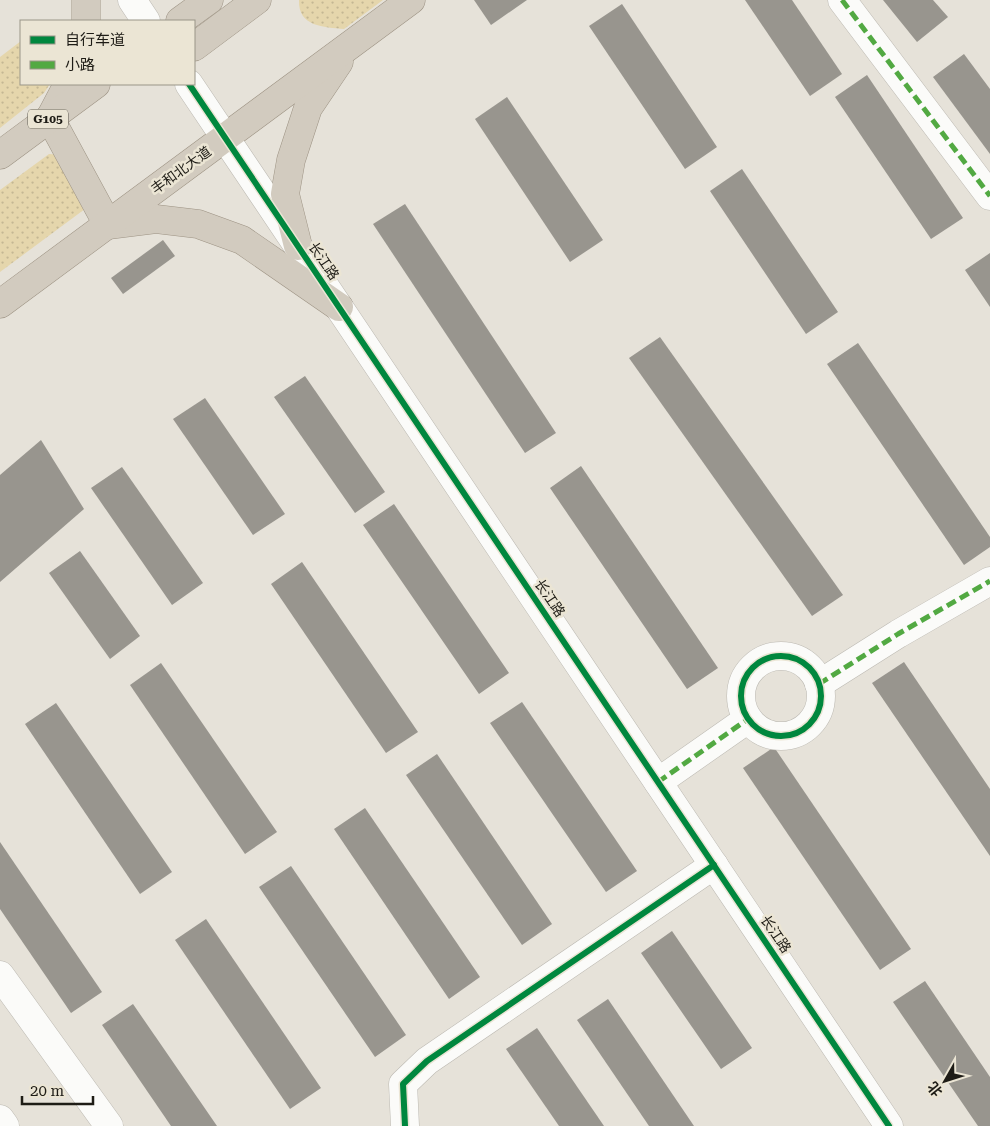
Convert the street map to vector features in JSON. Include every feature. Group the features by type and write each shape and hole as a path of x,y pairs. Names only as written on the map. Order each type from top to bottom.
{"highway":[{"path":"86,0 86,20"},
{"path":"181,20 209,0"},
{"path":"195,46 257,0"},
{"name":"丰和北大道","path":"0,304 411,0"},
{"path":"298,246 285,194 292,160 308,108 352,44"},
{"path":"67,85 50,118 108,225 156,219 198,224 242,240 340,307"},
{"name":"G105","path":"0,155 95,85"}],"street":[{"path":"132,0 145,20"},
{"path":"842,0 990,196"},
{"name":"长江路","path":"190,85 889,1126"},
{"path":"819,684 898,634 990,581"},
{"path":"776,656 796,660 813,672 819,684 821,697 819,709 813,720 804,729 793,734 780,736 768,734 757,728 748,719 742,706 741,692 744,679 752,668 763,659 776,656"},
{"path":"658,782 748,719"},
{"path":"405,1126 403,1084 427,1061 714,865"},
{"path":"0,975 109,1126"},
{"path":"0,1118 5,1126"}],"shaded area":[{"path":"299,0 383,0 344,29 321,26 308,21 300,9"},
{"path":"20,42 20,85 49,85 44,93 0,128 0,57"},
{"path":"49,154 62,155 93,203 0,272 0,190"}],"building":[{"path":"474,0 527,0 491,25"},
{"path":"745,0 792,0 842,74 810,96"},
{"path":"883,0 933,0 948,17 917,42"},
{"path":"622,4 717,147 685,169 589,26"},
{"path":"964,54 990,89 990,154 933,77"},
{"path":"867,75 963,218 931,239 835,97"},
{"path":"507,97 603,240 570,262 475,119"},
{"path":"742,169 838,312 806,334 710,191"},
{"path":"405,204 556,433 525,453 373,224"},
{"path":"163,240 175,256 123,294 111,278"},
{"path":"990,253 990,307 965,270"},
{"path":"660,337 843,595 812,616 629,358"},
{"path":"858,343 990,537 990,547 964,565 827,364"},
{"path":"305,376 385,492 355,513 274,397"},
{"path":"205,398 285,514 253,535 173,419"},
{"path":"41,440 84,509 0,582 0,475"},
{"path":"581,466 718,668 687,689 550,488"},
{"path":"122,467 203,583 172,605 91,488"},
{"path":"394,504 509,673 479,694 363,525"},
{"path":"80,551 140,636 110,659 49,573"},
{"path":"302,562 418,732 386,753 271,584"},
{"path":"904,662 990,789 990,856 872,683"},
{"path":"161,663 277,832 245,854 130,685"},
{"path":"522,702 637,871 606,892 490,723"},
{"path":"56,703 172,872 140,894 25,724"},
{"path":"774,747 911,949 880,970 743,768"},
{"path":"437,754 552,924 522,945 406,775"},
{"path":"365,808 480,977 449,999 334,829"},
{"path":"0,842 102,992 71,1013 0,909"},
{"path":"291,866 406,1035 375,1057 259,887"},
{"path":"206,919 321,1088 290,1109 175,940"},
{"path":"672,931 752,1048 721,1069 641,953"},
{"path":"925,981 990,1077 990,1126 978,1126 893,1002"},
{"path":"608,999 694,1126 649,1126 577,1020"},
{"path":"133,1004 217,1126 171,1126 102,1025"},
{"path":"537,1028 604,1126 559,1126 506,1049"}],"marked path":[{"path":"842,0 990,196"},
{"path":"819,684 898,634 990,581"},
{"path":"658,782 748,719"}],"cycle path":[{"path":"190,85 889,1126"},
{"path":"781,656 796,659 809,668 818,681 821,696 818,711 809,724 796,733 781,736 766,733 753,724 744,711 741,696 744,681 753,668 766,659 781,656"},
{"path":"405,1126 403,1084 427,1061 714,865"}]}
